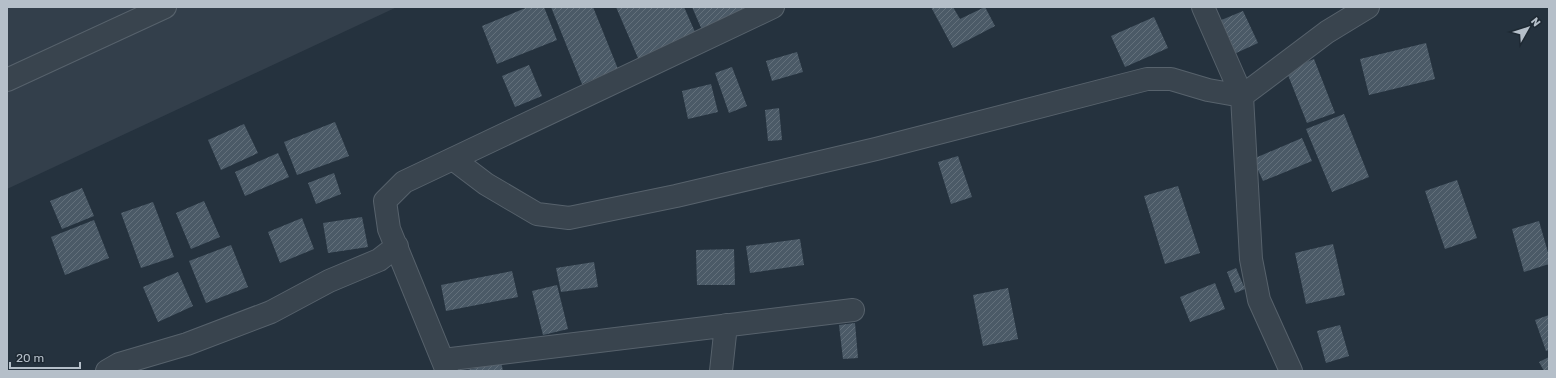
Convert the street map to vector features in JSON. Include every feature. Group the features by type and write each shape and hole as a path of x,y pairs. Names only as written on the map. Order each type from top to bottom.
{"street":[{"path":"7,80 165,7"},
{"path":"773,7 404,182 385,201 390,229 445,366 726,325 853,310"},
{"path":"1203,7 1242,96 1251,259 1254,279 1260,300 1291,371"},
{"path":"453,159 486,184 537,214 569,218 676,196 876,149 1147,79 1172,79 1208,90 1242,96 1327,32 1368,7"},
{"path":"107,371 120,364 187,344 271,312 329,281 379,260 397,246"},
{"path":"721,371 726,325"}],"shaded area":[{"path":"7,7 397,7 7,189"}],"building":[{"path":"528,7 544,7 557,40 497,64 482,26"},
{"path":"551,7 593,7 618,69 582,84"},
{"path":"616,7 684,7 699,41 641,65"},
{"path":"692,7 755,7 702,30"},
{"path":"931,7 953,7 960,19 985,7 995,26 953,48"},
{"path":"1243,11 1258,43 1234,54 1219,21"},
{"path":"1154,17 1168,48 1125,67 1111,36"},
{"path":"1426,43 1435,79 1369,95 1360,59"},
{"path":"797,52 803,72 772,81 766,61"},
{"path":"1314,59 1335,113 1307,123 1286,70"},
{"path":"529,65 542,96 515,107 502,76"},
{"path":"732,67 747,106 729,113 715,73"},
{"path":"711,84 718,112 688,119 682,91"},
{"path":"779,108 782,140 768,141 765,110"},
{"path":"1344,114 1369,177 1332,192 1306,129"},
{"path":"335,122 349,156 297,175 284,142"},
{"path":"244,124 258,153 221,170 208,140"},
{"path":"1302,138 1312,161 1263,181 1253,159"},
{"path":"278,153 289,177 245,196 235,172"},
{"path":"958,156 972,197 951,204 938,162"},
{"path":"334,173 341,194 316,204 308,183"},
{"path":"1457,180 1477,238 1445,249 1425,191"},
{"path":"1178,186 1200,253 1165,264 1144,196"},
{"path":"82,188 94,216 62,229 50,201"},
{"path":"204,201 220,237 191,249 176,213"},
{"path":"153,202 174,257 141,268 121,213"},
{"path":"362,217 368,247 328,253 323,223"},
{"path":"302,218 314,249 280,263 268,232"},
{"path":"94,220 109,258 65,275 51,237"},
{"path":"1539,221 1549,256 1549,264 1524,272 1512,229"},
{"path":"800,239 804,265 750,273 746,246"},
{"path":"1333,244 1345,295 1306,304 1295,253"},
{"path":"231,245 248,287 206,303 189,261"},
{"path":"734,249 735,285 697,285 696,250"},
{"path":"594,262 598,287 561,292 556,268"},
{"path":"1236,268 1245,289 1235,293 1227,272"},
{"path":"512,271 518,297 446,311 441,285"},
{"path":"178,272 193,306 158,322 143,287"},
{"path":"1215,283 1225,309 1190,322 1180,297"},
{"path":"557,285 568,329 543,335 532,291"},
{"path":"1008,288 1018,339 983,346 973,295"},
{"path":"1549,315 1549,350 1546,351 1535,320"},
{"path":"855,323 858,358 843,359 839,325"},
{"path":"1340,325 1349,356 1326,363 1317,331"},
{"path":"1549,357 1549,371 1544,371 1539,362"},
{"path":"501,362 503,371 467,371 467,370"}]}
